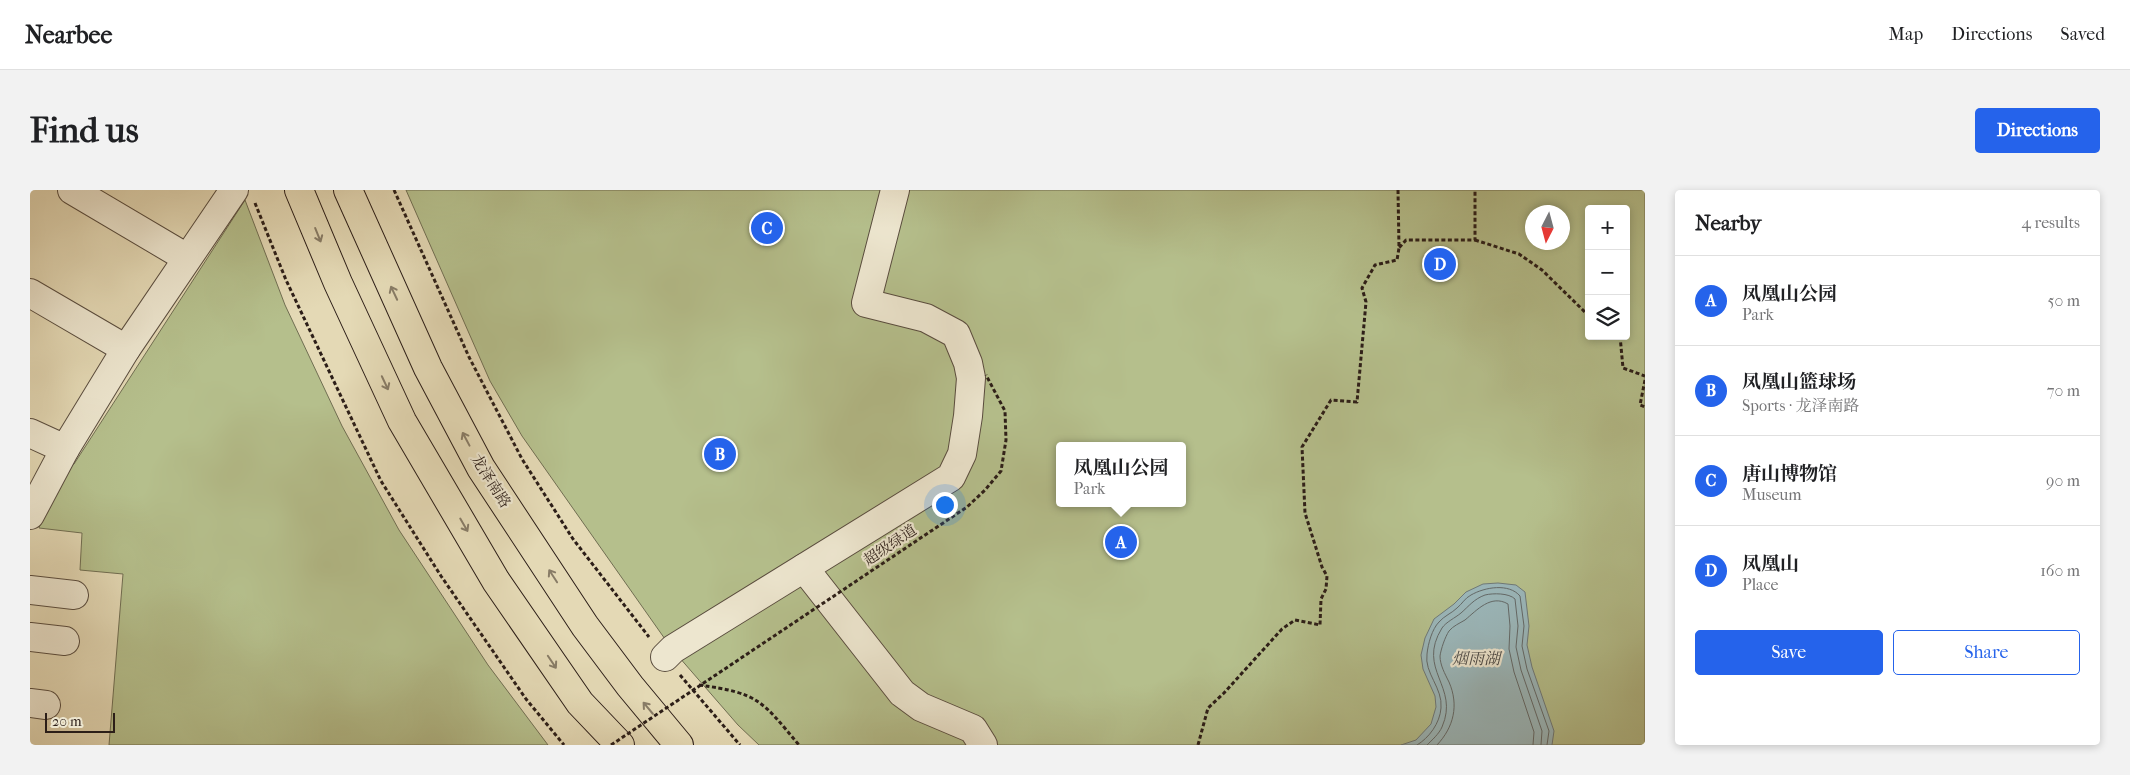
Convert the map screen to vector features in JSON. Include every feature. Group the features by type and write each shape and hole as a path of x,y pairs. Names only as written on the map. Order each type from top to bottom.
{"main road":[{"path":"299,190 338,283 402,421 496,581 580,703 620,745"},
{"name":"龙泽南路","path":"348,190 428,368 481,468 584,626 679,745"}],"street":[{"path":"72,190 186,258"},
{"path":"665,657 672,649 951,478 962,454 971,378 968,363 956,334 926,318 866,303 895,190"},
{"path":"30,514 65,449 126,349 186,258 244,194"},
{"path":"30,293 126,349"},
{"path":"30,434 65,449"},
{"path":"804,568 902,693 921,707 973,729 983,745"},
{"path":"30,590 74,595"},
{"path":"30,637 65,642"}],"path":[{"path":"394,190 469,357 522,459 574,539 665,657 740,745"},
{"path":"1198,745 1208,708 1282,629 1295,620 1320,625 1320,599 1326,588 1327,576 1322,568 1305,513 1302,447 1330,400 1357,402 1366,302 1362,288 1375,265 1397,260 1399,248 1398,190"},
{"path":"1475,190 1475,240"},
{"path":"244,194 381,481 441,576 526,699 564,745"},
{"path":"1399,248 1406,240 1475,240 1519,254 1542,270 1585,312"},
{"path":"1620,340 1623,368 1645,376"},
{"name":"超级绿道","path":"611,745 967,507 985,490 1001,471 1006,440 1005,411 986,375"},
{"path":"1645,380 1640,405 1645,407"},
{"path":"700,685 730,689 749,695 765,705 799,745"}],"green space":[{"path":"406,190 1645,190 1645,745 759,745 738,725 672,649 522,436 490,381"},
{"path":"245,200 285,305 342,426 399,530 488,665 548,745 109,745 123,574 80,570 82,533 39,528 58,468 74,464"}],"water":[{"name":"烟雨湖","path":"1483,584 1516,585 1525,592 1529,626 1527,645 1532,667 1554,731 1552,745 1401,745 1416,740 1431,724 1436,707 1435,696 1423,669 1421,655 1425,638 1434,619 1466,592"}],"place":[{"name":"唐山博物馆","path":"767,228"},
{"name":"凤凰山","path":"1440,264"},
{"name":"凤凰山篮球场","path":"720,454"},
{"name":"凤凰山公园","path":"1121,542"}]}
